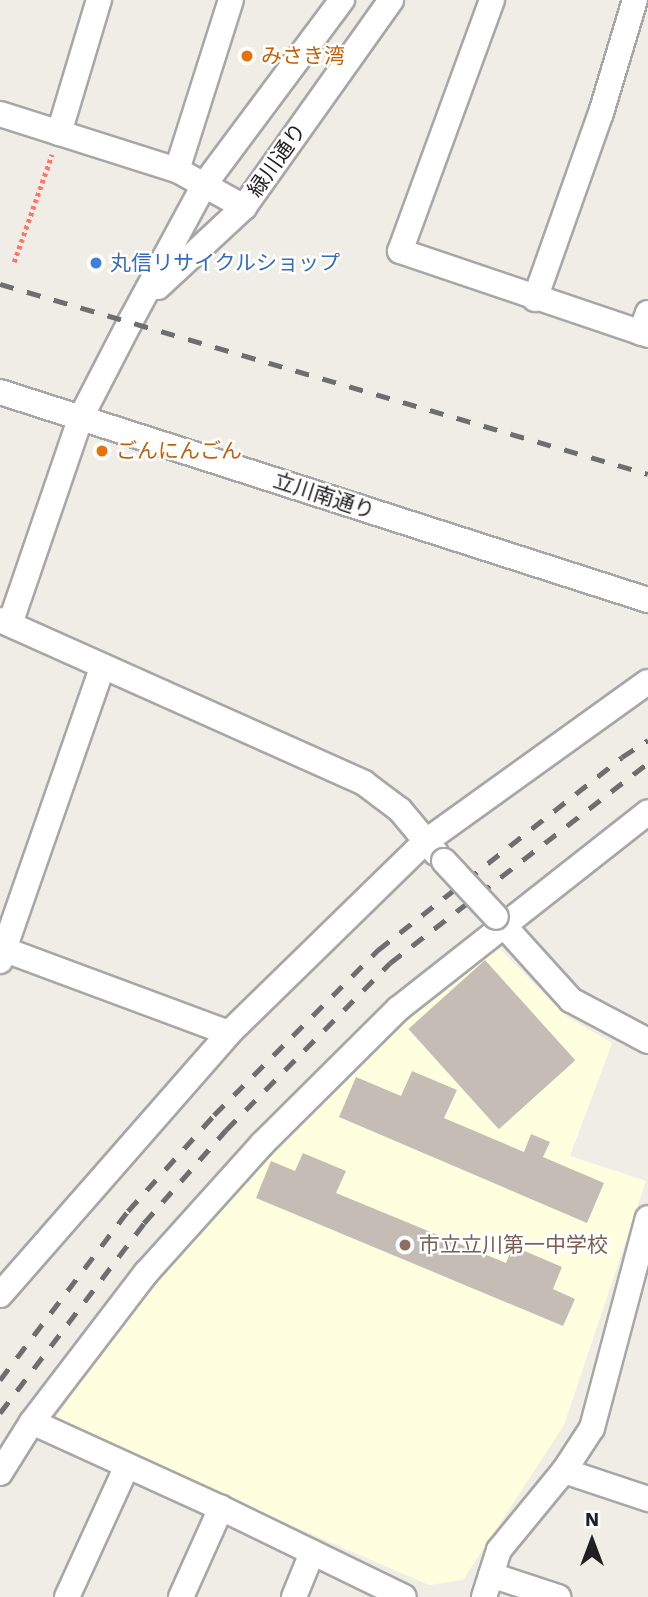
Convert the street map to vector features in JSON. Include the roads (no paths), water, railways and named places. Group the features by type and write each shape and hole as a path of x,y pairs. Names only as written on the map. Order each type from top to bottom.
{"street":[{"path":"177,170 231,0"},
{"name":"緑川通り","path":"5,622 81,417 204,185 342,0"},
{"name":"緑川通り","path":"142,302 244,207 391,0"},
{"path":"492,0 400,251 535,299 646,327"},
{"path":"535,299 601,113 635,0"},
{"path":"59,133 92,2"},
{"path":"0,114 177,170 244,207"},
{"name":"立川南通り","path":"0,392 648,600"},
{"path":"5,622 364,783 400,810 425,842 571,1000 648,1041"},
{"path":"103,666 1,953 229,1033"},
{"path":"1,1291 229,1033 425,842 648,682"},
{"path":"0,1473 32,1422 146,1273 262,1144 398,1009 500,922 648,812"},
{"path":"558,1597 487,1586 499,1550 564,1471 592,1428 648,1218"},
{"path":"32,1422 220,1508 404,1597"},
{"path":"67,1597 127,1466"},
{"path":"564,1471 648,1499"},
{"path":"181,1597 220,1508"},
{"path":"294,1597 312,1553"}],"railway":[{"path":"0,284 648,474"},
{"path":"0,1380 128,1211 214,1115 378,950 622,757 648,740"},
{"path":"0,1413 144,1223 226,1130 390,963 648,763"}],"place":[{"name":"みさき湾","path":"247,56"},
{"name":"丸信リサイクルショップ","path":"96,263"},
{"name":"ごんにんごん","path":"102,451"},
{"name":"市立立川第一中学校","path":"405,1245"}]}
